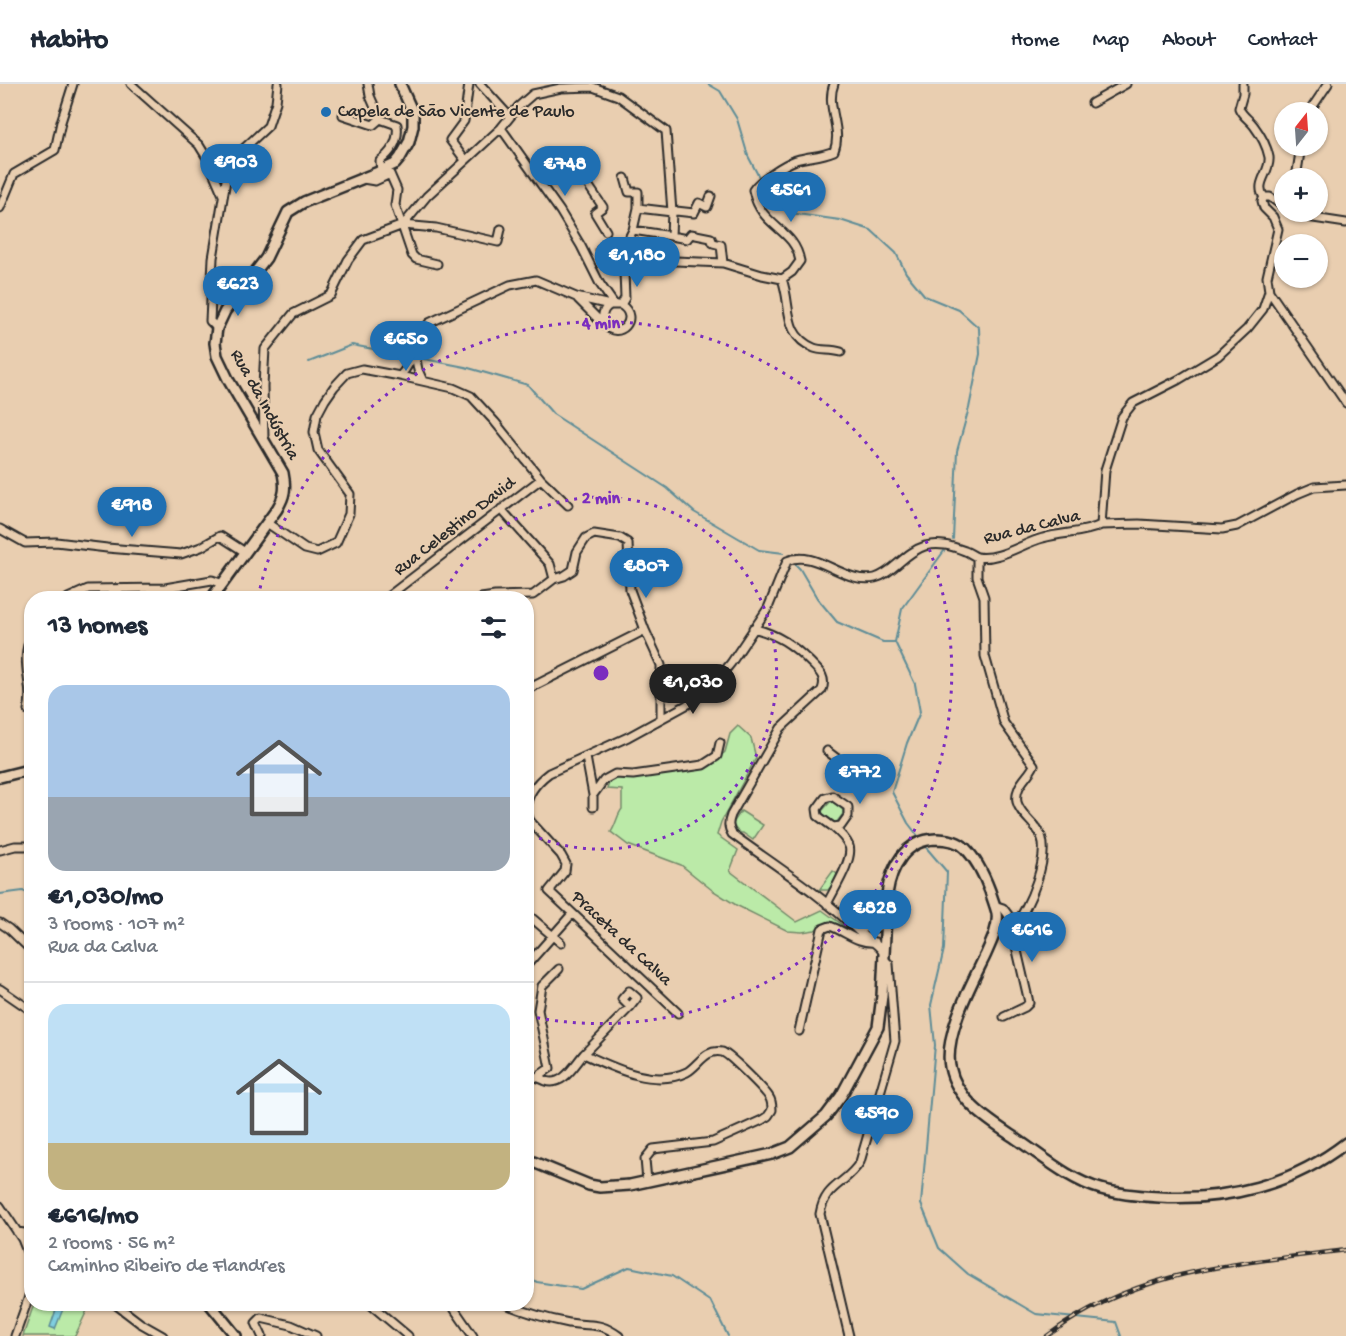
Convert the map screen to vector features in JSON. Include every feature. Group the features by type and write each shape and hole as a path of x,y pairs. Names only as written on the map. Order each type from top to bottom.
{"main road":[{"path":"217,328 225,311 266,258 288,212 304,202 381,171 400,158 409,142 413,113 400,84"},
{"name":"Rua da Indústria","path":"217,328 215,343 217,356 229,381 283,473 285,486 285,497 218,591"},
{"path":"0,777 24,773"},
{"path":"534,1162 600,1187 630,1185 712,1168 783,1151 790,1147 826,1116 841,1096 878,1027 890,878 897,862 910,848 926,839 946,839 964,847 980,866 997,914 994,935 959,1012 951,1041 950,1065 957,1086 972,1107 996,1125 1072,1177 1100,1189 1137,1196 1209,1197 1258,1189 1296,1173 1344,1148"},
{"path":"216,1311 236,1336"}],"street":[{"path":"0,208 14,174 56,150 61,122 73,84"},
{"path":"130,84 199,145 223,195"},
{"path":"217,328 210,321 210,302 213,258 227,174 239,153 268,126 272,118 278,84"},
{"path":"368,84 370,96 380,119"},
{"path":"465,160 450,140 464,121 470,84"},
{"path":"480,84 510,117"},
{"path":"600,250 628,259 723,262 782,279 792,272 800,261 792,241 769,222 760,210 753,190 764,178 796,160 834,151 837,135 831,96 834,84"},
{"path":"1092,103 1126,84"},
{"path":"1243,84 1239,108 1254,126 1269,156 1269,164 1261,184 1261,193 1264,197 1274,200"},
{"path":"1316,102 1328,84"},
{"path":"403,225 427,196 501,128 533,94 561,88 593,87 618,96 666,131 672,212 671,236"},
{"path":"343,115 373,125 380,119"},
{"path":"380,119 397,124 398,132 390,154 380,161 381,171"},
{"path":"501,128 560,211 600,284 615,304"},
{"path":"363,179 375,181 390,174 397,190 395,205 412,255 416,259 437,264"},
{"path":"604,324 602,315 604,310 625,298 624,272 628,259 630,236 638,208 638,192 629,192 625,178"},
{"path":"584,179 603,207 595,213 606,231"},
{"path":"638,208 694,213 699,203 706,207 711,196"},
{"name":"Rua da Calva","path":"534,788 538,781 549,773 628,737 692,702 714,684 768,608 787,561 796,557 807,559 857,578 876,578 907,555 924,546 949,545 977,557 990,556 1044,537 1085,531 1101,525 1105,470 1122,417 1127,410 1133,403 1178,381 1218,356 1247,329 1263,309 1269,291 1267,277 1278,229 1273,217 1264,208 1262,201 1264,197"},
{"path":"1328,220 1346,223"},
{"path":"264,439 265,349 293,314 332,295 348,260 363,240 403,225 436,228 498,242 501,229"},
{"path":"633,230 687,239 691,234 711,238 713,243 722,245 723,262"},
{"path":"782,279 790,325 797,336 815,349 829,348 841,352"},
{"path":"400,376 408,368 421,333 429,323 510,285 536,280 576,297 625,307 629,320 624,328 611,330 576,297"},
{"path":"588,300 597,296 600,284"},
{"path":"1269,291 1346,403"},
{"path":"415,354 423,381"},
{"path":"267,523 305,549 317,552 336,543 349,514 350,494 318,450 314,432 317,415 334,387 347,373 362,369 423,381"},
{"name":"Rua Celestino David","path":"423,381 453,388 471,396 541,479 567,505"},
{"name":"Rua Celestino David","path":"395,591 541,479"},
{"path":"1101,525 1139,524 1222,530 1238,526 1314,487 1346,485"},
{"path":"501,509 550,564 554,579"},
{"path":"0,529 25,543 56,542 181,554 201,548 219,536 245,552"},
{"path":"534,594 554,579 573,570 577,552 586,538 594,534 620,538 628,543 630,590 661,665 661,717"},
{"path":"977,557 977,577 984,597 985,656 1004,723 1034,765 1023,779 1017,801 1023,814 1039,831 1042,838 1041,872 1013,928"},
{"path":"82,591 88,588 165,588 212,580 223,584"},
{"path":"753,628 770,633 793,645 823,676 825,684 822,690 781,728 728,823 732,834 875,942 890,964 895,1041 891,1060 860,1162 855,1171 826,1193 820,1214 849,1336"},
{"path":"534,686 645,630"},
{"path":"593,795 604,780 615,774 633,775 703,765 717,756 720,743"},
{"path":"827,752 868,782"},
{"path":"586,757 593,807"},
{"path":"827,904 849,859 850,847 842,835 818,816 817,809 825,798 832,796 848,807 848,816 841,826 833,827"},
{"name":"Rua da Calva","path":"534,825 561,855"},
{"path":"0,850 24,846"},
{"name":"Praceta da Calva","path":"561,855 566,864 565,871 549,891 678,1013"},
{"path":"994,905 1003,908 1010,916 1029,1003 1004,1017"},
{"path":"534,956 572,914"},
{"path":"534,920 561,943"},
{"path":"856,928 876,928 885,921"},
{"path":"0,923 24,943"},
{"path":"799,1031 822,929 830,926 861,942 875,942"},
{"path":"537,1077 550,1068 538,1010 542,986 559,969"},
{"path":"0,989 24,1006"},
{"path":"537,1077 550,1083 562,1079 630,1007"},
{"path":"584,1054 621,1070 663,1079 688,1072 709,1053 722,1052 770,1097 772,1110 768,1116 713,1142 653,1149 645,1159 647,1181"},
{"path":"0,1206 24,1244"},
{"path":"17,1232 24,1233"},
{"path":"15,1336 24,1311"},
{"path":"124,1311 160,1335"},
{"path":"378,1311 408,1336"},
{"path":"456,1311 473,1336"},
{"path":"533,1311 571,1323 602,1326 619,1336"},
{"path":"262,1336 255,1323 261,1317 299,1328 316,1336"}],"green space":[{"path":"738,726 751,738 756,758 721,822 717,835 738,850 730,871 797,922 822,910 858,936 832,923 823,924 815,930 788,931 736,905 712,890 681,865 628,845 611,832 622,809 622,790 607,789 609,783 615,778 706,768 725,752 730,734"},
{"path":"831,801 843,810 843,814 836,823 822,811"},
{"path":"741,811 763,825 753,840 734,826 733,823"},
{"path":"833,871 840,876 828,890 819,890"},
{"path":"32,1311 87,1311 75,1336 23,1336"}],"water":[{"path":"56,1311 62,1311 55,1329 50,1327"}],"waterway":[{"path":"708,84 720,91 737,119 748,156 770,198 790,213 840,220 871,230 896,253 906,273 925,296 959,310 979,328 980,354 957,451 953,539"},
{"path":"309,362 352,345 410,356"},
{"path":"419,358 465,367 528,385 553,414 667,488 694,512 759,550 784,553"},
{"path":"921,840 908,823 892,792 907,743 920,712 915,684 895,642 902,609 944,551"},
{"path":"794,563 817,598 837,622 883,642 894,642"},
{"path":"924,845 947,872 944,949 931,1005 935,1045 921,1204 939,1248 968,1274 1036,1314 1116,1322 1121,1336"},
{"path":"0,894 24,891"},
{"path":"534,1281 581,1289 629,1267 672,1276 711,1302 728,1336"}],"railway":[{"path":"1047,1336 1082,1313 1117,1296 1153,1283 1228,1265 1346,1250"}],"place":[{"name":"Capela de São Vicente de Paulo","path":"326,112"}]}
